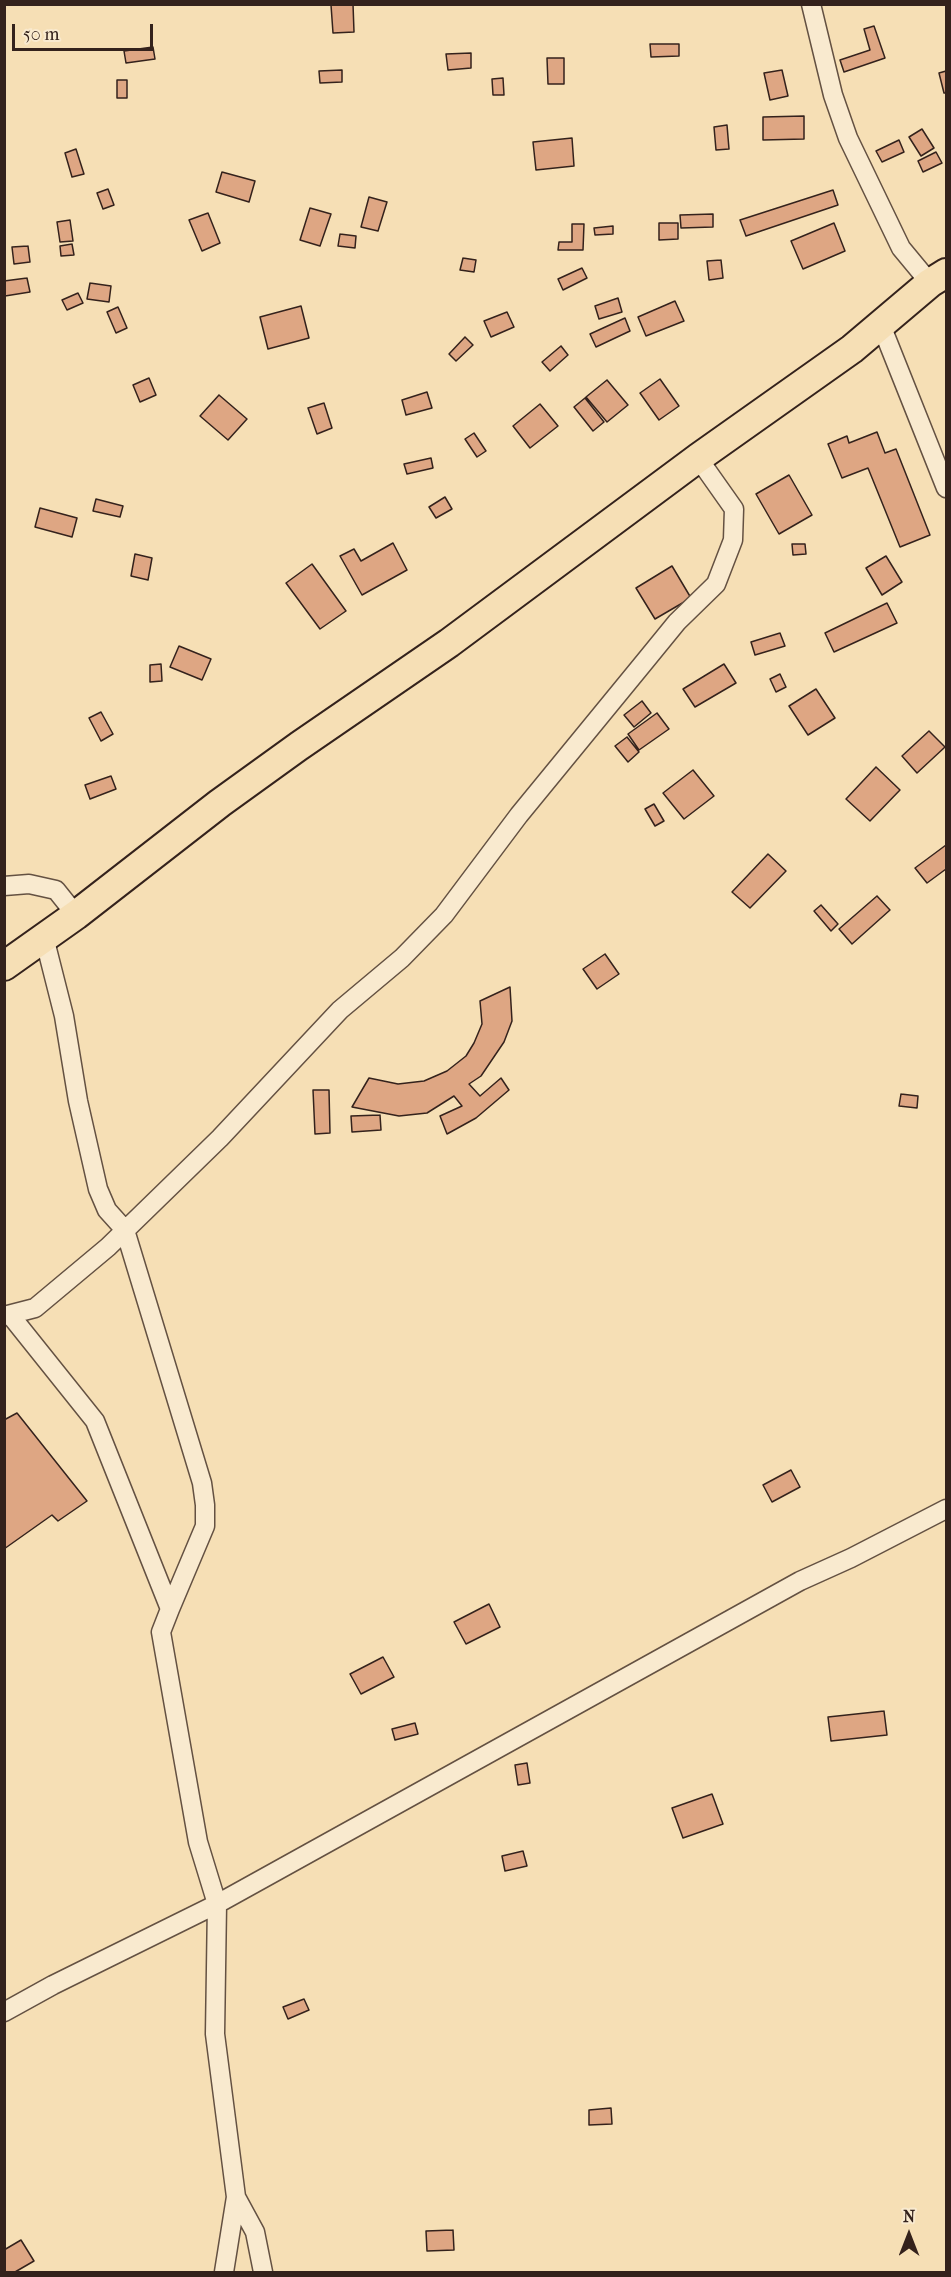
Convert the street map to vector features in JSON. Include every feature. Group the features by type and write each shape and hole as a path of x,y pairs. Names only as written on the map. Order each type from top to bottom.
{"main road":[{"path":"4,966 76,915 220,802 449,644 698,458 852,349 938,278"}],"street":[{"path":"811,4 833,95 848,138 901,248 938,278"},
{"path":"881,325 946,488"},
{"path":"170,1608 95,1421 8,1316 35,1308 108,1247 220,1138 340,1010 402,958 444,915 519,815 645,660 677,622 716,584 734,540 734,509 698,458"},
{"path":"4,886 29,884 56,890 76,915"},
{"path":"45,937 64,1016 90,1159 107,1210 125,1230 204,1494 205,1526 161,1632 198,1842 217,1904 215,2034 236,2197 224,2272"},
{"path":"4,2012 53,1985 217,1904 800,1581 851,1558 946,1509"},
{"path":"236,2197 255,2232 263,2272"}],"building":[{"path":"353,4 354,32 333,33 331,5"},
{"path":"874,26 885,58 844,72 840,60 870,50 864,29"},
{"path":"650,44 679,44 679,56 651,57"},
{"path":"153,47 155,59 126,63 124,51"},
{"path":"471,53 471,68 448,70 446,54"},
{"path":"547,58 564,58 564,84 548,84"},
{"path":"342,70 342,82 320,83 319,71"},
{"path":"782,70 788,96 770,100 764,73"},
{"path":"946,71 946,93 944,93 939,73"},
{"path":"503,78 504,95 493,95 492,79"},
{"path":"117,80 127,80 127,98 117,98"},
{"path":"804,116 804,139 763,140 763,117"},
{"path":"727,125 729,149 716,150 714,127"},
{"path":"922,129 934,148 921,156 909,137"},
{"path":"572,138 574,166 536,170 533,142"},
{"path":"899,140 904,152 882,162 876,151"},
{"path":"76,149 84,174 72,177 65,153"},
{"path":"936,152 942,163 923,172 918,161"},
{"path":"222,172 255,181 249,202 216,192"},
{"path":"108,189 114,205 103,209 97,193"},
{"path":"833,190 838,205 746,236 740,220"},
{"path":"369,197 387,202 378,231 361,227"},
{"path":"310,208 331,214 320,246 300,240"},
{"path":"208,213 220,243 202,251 189,220"},
{"path":"713,214 713,227 681,228 680,215"},
{"path":"70,220 73,241 60,242 57,222"},
{"path":"659,223 678,223 678,239 659,240"},
{"path":"834,223 845,251 803,269 791,241"},
{"path":"572,224 584,224 583,250 558,250 559,242 572,242"},
{"path":"613,226 613,234 595,235 594,228"},
{"path":"340,234 356,236 355,248 338,246"},
{"path":"72,244 74,255 61,256 60,246"},
{"path":"28,246 30,262 14,264 12,247"},
{"path":"463,258 476,260 474,272 460,270"},
{"path":"721,260 723,278 709,280 707,261"},
{"path":"582,268 587,278 563,290 558,279"},
{"path":"27,278 30,292 5,296 4,281"},
{"path":"90,283 111,286 109,302 87,299"},
{"path":"78,293 83,303 67,310 62,300"},
{"path":"618,298 622,312 599,319 595,306"},
{"path":"675,301 684,321 646,336 638,317"},
{"path":"301,306 309,338 268,349 260,317"},
{"path":"118,307 127,328 116,333 107,312"},
{"path":"507,312 514,327 491,337 484,321"},
{"path":"625,318 630,331 596,347 590,334"},
{"path":"465,337 473,345 456,361 449,354"},
{"path":"561,346 568,355 550,371 542,362"},
{"path":"149,378 156,395 140,402 133,385"},
{"path":"660,379 679,406 659,420 640,393"},
{"path":"607,380 628,405 607,422 586,397"},
{"path":"427,392 432,408 406,415 402,400"},
{"path":"219,395 247,419 228,440 200,416"},
{"path":"585,398 604,422 593,431 574,407"},
{"path":"324,403 332,428 317,434 308,408"},
{"path":"540,404 558,426 530,448 513,426"},
{"path":"877,432 885,453 896,449 930,535 900,547 868,468 842,478 828,444 847,436 849,443"},
{"path":"474,433 486,451 477,457 465,439"},
{"path":"431,458 433,468 407,474 404,464"},
{"path":"789,475 812,515 779,534 756,494"},
{"path":"445,497 452,509 436,518 429,507"},
{"path":"96,499 123,506 120,517 93,511"},
{"path":"40,508 77,518 72,537 35,527"},
{"path":"393,543 407,570 362,595 340,556 354,549 361,561"},
{"path":"792,544 805,544 806,554 793,555"},
{"path":"135,554 152,558 148,580 131,576"},
{"path":"886,556 902,582 882,595 866,568"},
{"path":"312,564 346,611 320,629 286,583"},
{"path":"672,566 691,598 655,619 636,588"},
{"path":"887,603 897,623 834,652 825,633"},
{"path":"780,633 785,646 755,655 751,642"},
{"path":"179,646 211,659 202,680 170,667"},
{"path":"161,664 162,681 150,682 150,665"},
{"path":"724,664 736,683 695,707 683,689"},
{"path":"780,674 786,687 776,692 770,679"},
{"path":"816,689 835,718 808,735 789,706"},
{"path":"642,701 651,713 634,727 624,715"},
{"path":"101,712 113,734 101,741 89,718"},
{"path":"657,713 669,729 639,750 628,734"},
{"path":"929,731 945,747 917,773 902,756"},
{"path":"627,737 639,752 628,762 615,746"},
{"path":"876,767 900,790 870,821 846,799"},
{"path":"693,770 714,796 684,819 663,793"},
{"path":"111,776 116,789 90,799 85,785"},
{"path":"654,804 664,821 655,826 645,809"},
{"path":"946,845 946,869 927,883 915,868"},
{"path":"768,854 786,871 750,908 732,892"},
{"path":"877,896 890,910 852,944 839,929"},
{"path":"821,905 838,924 831,931 814,911"},
{"path":"605,954 619,974 597,989 583,969"},
{"path":"510,987 512,1021 504,1042 481,1076 469,1084 480,1096 501,1078 509,1090 476,1118 447,1134 440,1116 462,1106 454,1096 427,1113 399,1116 352,1107 369,1078 398,1084 424,1081 447,1071 466,1056 474,1043 482,1024 480,1001"},
{"path":"313,1090 329,1090 330,1133 315,1134"},
{"path":"901,1094 918,1096 917,1108 899,1106"},
{"path":"380,1115 381,1130 352,1132 351,1116"},
{"path":"17,1413 87,1501 58,1521 52,1515 4,1549 4,1420"},
{"path":"791,1470 800,1487 772,1502 763,1485"},
{"path":"489,1604 500,1627 466,1644 454,1622"},
{"path":"383,1657 394,1677 361,1694 350,1674"},
{"path":"884,1711 887,1735 831,1741 828,1717"},
{"path":"415,1723 418,1734 395,1740 392,1729"},
{"path":"527,1763 530,1783 518,1785 515,1765"},
{"path":"712,1794 723,1824 683,1838 672,1808"},
{"path":"523,1851 527,1866 505,1871 502,1856"},
{"path":"304,1999 309,2010 288,2019 283,2007"},
{"path":"611,2108 612,2124 589,2125 589,2110"},
{"path":"453,2230 454,2250 427,2251 426,2231"},
{"path":"21,2240 34,2261 15,2272 4,2272 4,2250"}]}
